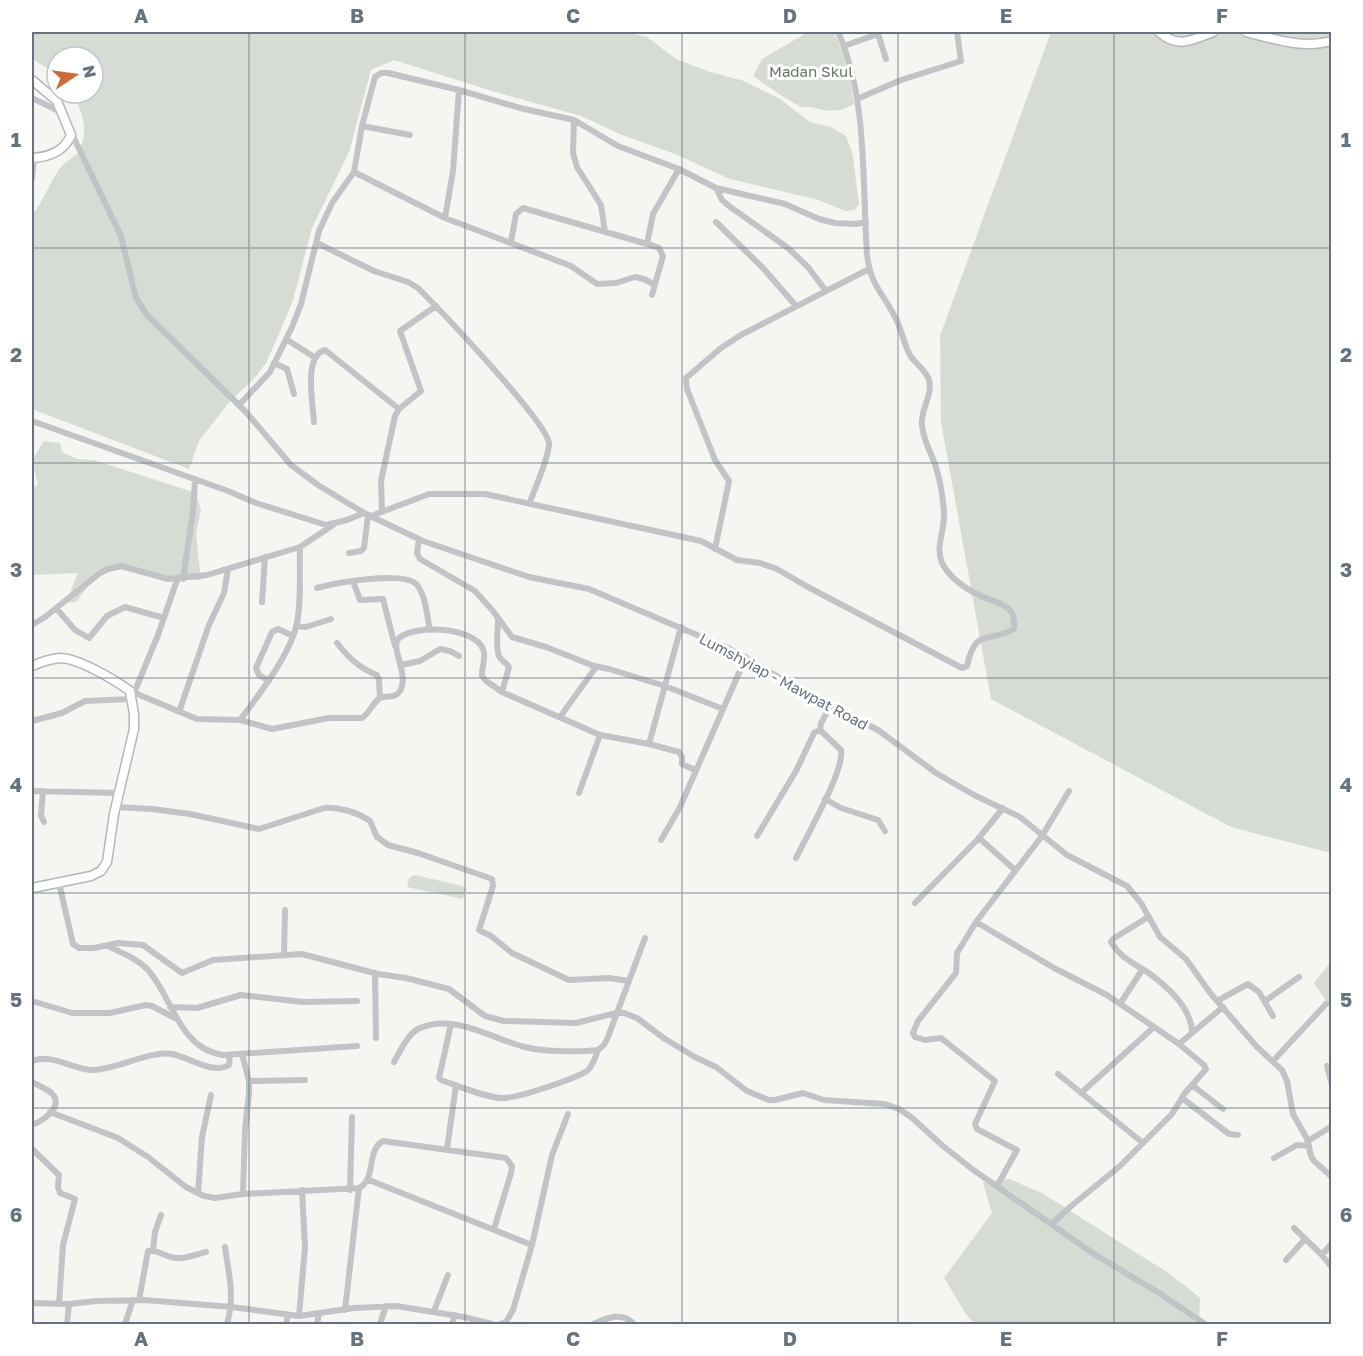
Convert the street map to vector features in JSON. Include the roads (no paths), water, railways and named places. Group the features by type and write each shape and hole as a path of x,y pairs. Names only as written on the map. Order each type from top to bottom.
{"street":[{"path":"32,421 286,513 326,525 368,515 429,494 485,494 701,541 737,560 760,563 777,569 962,668 967,666 978,640 1014,630 1015,621 1012,613 1004,604 982,597 962,586 943,564 939,546 944,522 941,490 922,425 930,392 928,378 908,352 897,322 874,283 869,269 857,99 844,46 838,32"},
{"path":"857,99 902,80 961,61 957,32"},
{"path":"1159,32 1176,41 1193,39 1213,32"},
{"path":"1246,32 1301,44 1313,45 1332,40"},
{"path":"844,46 862,35 878,34 886,59"},
{"path":"239,405 260,384 274,363 301,304 319,231 327,212 354,172 362,126 375,77 381,73 459,90 520,108 574,120 618,146 679,169 716,188 785,204 827,221 846,224 866,222"},
{"name":"Lumshyiap - Mawpat Road","path":"32,80 57,101 70,128 121,236 134,290 142,309 176,346 239,405 291,465 318,485 368,515 419,539 529,578 589,589 746,657 830,706 878,730 936,773 1026,821 1067,855 1127,886 1160,937 1186,959 1217,1001 1285,1076 1293,1114 1309,1144 1314,1161 1332,1177"},
{"path":"445,218 453,171 459,90"},
{"path":"32,98 63,114"},
{"path":"574,120 573,153 577,167 601,205 605,232"},
{"path":"362,126 410,135"},
{"path":"32,178 33,158 49,156 63,148 71,135 70,128"},
{"path":"647,244 653,214 679,169"},
{"path":"354,172 445,218 571,266 597,284 616,283 639,277 655,285"},
{"path":"716,188 722,200 729,206 801,260 826,291"},
{"path":"512,242 516,214 523,208 659,248 662,252 652,295"},
{"path":"716,222 763,268 796,306"},
{"path":"317,243 374,272 413,285 436,306 518,398 548,440 548,451 529,504"},
{"path":"715,549 729,481 715,460 687,389 686,378 721,348 741,335 869,269"},
{"path":"382,510 381,481 392,426 399,409 420,391 400,331 436,306"},
{"path":"286,339 314,357"},
{"path":"314,422 311,369 314,357 321,351 328,352 399,409"},
{"path":"274,363 287,369 294,393"},
{"path":"32,888 91,876 104,866 108,858 116,807 134,729 128,697 180,579 193,512 195,479"},
{"path":"349,553 361,551 364,548 368,515"},
{"path":"32,625 100,573 115,567 121,566 159,578 180,579 207,575 300,547 333,524"},
{"path":"419,539 417,553 420,559 476,591 512,638 546,647 597,667 665,686 723,709"},
{"path":"240,720 268,681 296,626 300,547"},
{"path":"262,602 265,557"},
{"path":"179,712 209,625 224,593 228,569"},
{"path":"317,588 343,582 398,578 415,582 421,593 430,630"},
{"path":"353,581 360,600 383,599 404,678 399,693 391,697 380,698"},
{"path":"56,608 75,630 89,638 93,636 107,616 125,608 164,618"},
{"path":"296,626 306,627 331,619"},
{"path":"498,619 498,653 501,660 509,667 502,692"},
{"path":"649,744 681,627"},
{"path":"268,681 259,675 256,668 272,632 278,630 292,636"},
{"path":"396,647 396,641 406,634 430,630 460,632 480,644 485,653 482,676 502,692 600,735 679,752 682,764 696,770"},
{"path":"32,721 62,713 86,701 128,697 197,719 240,720 272,729 329,718 362,718 380,698 380,680 377,675 360,667 348,657 338,643"},
{"path":"401,666 420,661 440,649 459,656"},
{"path":"661,840 680,807 746,657"},
{"path":"32,666 48,660 66,658 101,673 128,697"},
{"path":"560,717 597,667"},
{"path":"820,730 830,706"},
{"path":"796,858 825,799 842,756 837,745 820,730"},
{"path":"757,836 796,771 814,733 820,730"},
{"path":"579,793 600,735"},
{"path":"32,791 119,793"},
{"path":"43,791 40,814 44,822"},
{"path":"997,1186 1017,1150 977,1129 975,1124 995,1081 941,1038 921,1039 915,1037 913,1033 918,1021 956,973 957,953 976,922 1042,836 1069,791"},
{"path":"825,799 841,808 878,820 885,831"},
{"path":"116,807 190,814 259,829 324,808 334,807 351,812 370,821 376,837 388,845 418,852 492,879 493,886 479,930 491,936 512,953 569,980 609,978 629,981"},
{"path":"915,903 979,838 1003,808"},
{"path":"979,838 1015,870"},
{"path":"58,883 73,944 79,948 118,943 143,945 182,973 213,960 302,954 449,989 485,1016 504,1021 576,1023 616,1013 630,1014 665,1039 716,1067 738,1086 769,1100 803,1092 824,1100 885,1104 894,1107 911,1117 950,1152 1094,1254 1205,1324"},
{"path":"284,954 285,910"},
{"path":"1148,917 1111,941 1128,960 1161,982 1178,999 1190,1019 1192,1033"},
{"path":"976,922 1120,1004 1179,1044 1205,1067 1205,1072 1192,1085 1172,1114 1120,1166 1052,1224"},
{"path":"451,1024 439,1074 441,1080 498,1098 566,1081 585,1072 592,1064 598,1050 604,1046 645,938"},
{"path":"107,945 140,962 149,971 158,982 181,1027 213,1054 230,1055 357,1046"},
{"path":"1120,1004 1142,970"},
{"path":"375,973 376,1038"},
{"path":"1265,1001 1299,977"},
{"path":"1217,1001 1248,984 1255,988 1273,1016"},
{"path":"170,1007 196,1008 241,995 303,1002 357,1001"},
{"path":"32,1000 72,1013 110,1013 146,1005 176,1018"},
{"path":"1273,1061 1326,1004"},
{"path":"1179,1044 1223,1007"},
{"path":"394,1062 416,1030 451,1024 467,1027 531,1049 598,1050"},
{"path":"1081,1093 1154,1027"},
{"path":"32,1061 44,1058 53,1059 77,1068 97,1070 167,1053 207,1066 223,1068 229,1065 230,1055"},
{"path":"242,1054 249,1081 243,1194"},
{"path":"1327,1066 1332,1084"},
{"path":"1058,1074 1143,1143"},
{"path":"249,1081 305,1080"},
{"path":"32,1082 56,1098 56,1103 50,1112 42,1120 32,1125"},
{"path":"447,1149 456,1085"},
{"path":"1192,1085 1223,1109"},
{"path":"198,1193 202,1137 211,1095"},
{"path":"1182,1098 1229,1134 1238,1135"},
{"path":"50,1112 118,1138 148,1157 186,1187 215,1198 243,1194 360,1188 369,1180 375,1148 383,1141 506,1158 512,1166 511,1173 494,1229"},
{"path":"506,1324 513,1310 531,1245 552,1155 568,1114"},
{"path":"350,1190 352,1117"},
{"path":"1274,1158 1297,1145 1309,1144 1332,1126"},
{"path":"32,1149 59,1175 58,1190 60,1193 75,1199 63,1245 59,1304"},
{"path":"369,1180 531,1245"},
{"path":"345,1310 360,1188"},
{"path":"299,1316 305,1257 302,1190"},
{"path":"153,1250 155,1232 161,1215"},
{"path":"1294,1228 1332,1268"},
{"path":"1286,1260 1305,1239"},
{"path":"1322,1255 1332,1243"},
{"path":"225,1247 232,1288 232,1307 227,1324"},
{"path":"125,1324 136,1300 148,1251 153,1250 180,1259 206,1252"},
{"path":"434,1311 448,1275"},
{"path":"32,1303 69,1304 136,1300 232,1307 299,1316 386,1306 434,1311 455,1315 471,1322 492,1324"},
{"path":"67,1324 69,1304"},
{"path":"380,1324 386,1306"},
{"path":"318,1324 319,1314"},
{"path":"286,1324 288,1315"},
{"path":"452,1324 455,1315"},
{"path":"593,1324 604,1319 619,1317 627,1318 634,1324"}],"park label":[{"name":"Madan Skul","path":"811,71"}]}
